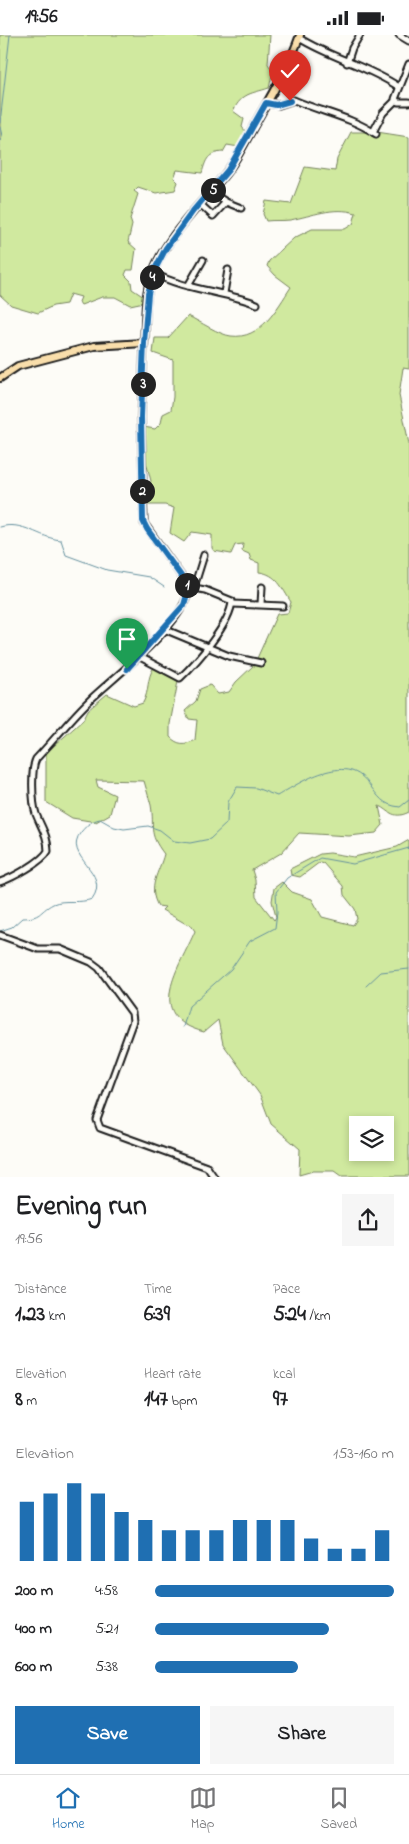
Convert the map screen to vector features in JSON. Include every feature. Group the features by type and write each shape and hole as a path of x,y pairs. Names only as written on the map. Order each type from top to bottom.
{"main road":[{"path":"0,378 18,366 94,346 144,343 148,294 153,273 166,248 211,192 241,150 266,103 276,89 299,36"}],"street":[{"path":"347,63 352,47 360,35"},
{"path":"399,35 409,41"},
{"path":"299,36 347,63 382,76 399,87"},
{"path":"266,103 279,105 294,100 332,115 348,118 375,133 383,113 396,101 399,87 409,64"},
{"path":"396,101 409,102"},
{"path":"211,192 226,202 241,208"},
{"path":"200,204 212,216 226,202"},
{"path":"188,286 202,260"},
{"path":"224,293 228,270"},
{"path":"153,273 174,283 224,293 257,304"},
{"path":"144,343 141,417 144,523 191,587 231,600 232,604"},
{"path":"0,882 42,858 48,851 46,835 35,809 32,769 36,759 89,701 140,657 184,605 204,555"},
{"path":"261,604 262,587"},
{"path":"232,604 282,606"},
{"path":"140,657 180,678 208,647 232,604"},
{"path":"164,629 236,658 261,663"},
{"path":"1,935 38,949 60,949 91,962 98,968 132,1013 133,1021 97,1120 100,1128 207,1167 214,1177"}],"green space":[{"path":"0,35 270,35 268,64 273,71 269,88 244,97 233,111 244,119 242,127 246,132 239,147 227,145 223,152 211,155 206,160 202,173 177,170 174,178 178,182 175,190 156,193 138,187 134,191 138,194 130,219 132,225 128,242 136,249 133,270 127,270 125,275 131,281 132,289 144,297 144,302 130,305 115,297 102,297 81,305 79,302 81,297 70,294 66,304 53,306 38,313 11,305 0,295"},
{"path":"351,132 377,132 409,137 409,369 403,368 399,395 409,444 409,812 394,815 379,806 383,825 376,833 349,836 299,833 281,853 252,870 255,880 256,897 274,920 276,917 272,901 274,888 282,882 292,892 312,899 322,917 353,925 357,919 355,909 344,895 343,886 323,863 320,862 300,877 291,875 290,869 320,854 330,853 354,857 397,847 409,840 409,1176 341,1176 334,1171 313,1171 299,1175 300,1149 271,1124 260,1095 223,1044 218,1020 204,1032 185,1025 174,1015 170,1003 171,989 175,975 195,931 190,924 188,925 162,910 165,907 158,906 155,899 155,880 164,854 153,835 151,805 144,781 96,780 98,787 115,795 110,814 96,822 72,818 46,802 46,753 83,720 88,710 107,694 134,706 143,703 154,667 178,681 170,724 170,737 179,743 191,742 195,740 197,720 189,719 185,711 196,701 200,689 210,685 218,694 229,692 236,682 254,665 277,614 288,613 291,602 282,587 275,579 259,572 259,563 251,560 249,554 242,551 243,544 235,545 231,554 214,551 212,548 212,535 192,532 184,542 170,533 174,508 165,505 146,505 145,514 139,512 140,503 151,481 144,454 139,453 138,426 155,429 161,423 163,414 171,410 173,360 153,353 155,338 168,338 188,316 226,335 242,336 251,333 274,313 291,287 275,275 267,266 269,261 294,238 312,229 345,229 353,224 356,213 347,211 331,211 290,220 266,221 263,214 266,201 291,204 305,167 335,171 337,159"}],"waterway":[{"path":"0,123 10,35"},
{"path":"0,127 2,136 0,141"},
{"path":"0,527 16,526 61,540 66,555 107,570 149,577 164,587"},
{"path":"0,931 12,927 22,918 37,916 53,904 92,899 96,889 96,881 77,849 77,841 81,832 86,827 100,819 114,827 124,829 148,826 160,830 174,841 190,843 210,839 227,823 228,802 237,787 256,788 277,796 310,778 335,770 347,770 358,774 368,783 381,800 389,804 400,807 409,800"},
{"path":"183,1027 189,1006 231,969 250,941 275,928 277,912 276,892 287,878 320,858 353,864 409,848"},
{"path":"366,986 381,972 409,969"}],"route":[{"path":"127,669 140,657 184,605 189,594 189,587 143,521 141,417 144,343 150,282 166,248 193,211 213,190 228,170 266,103 279,105 290,101"}]}
